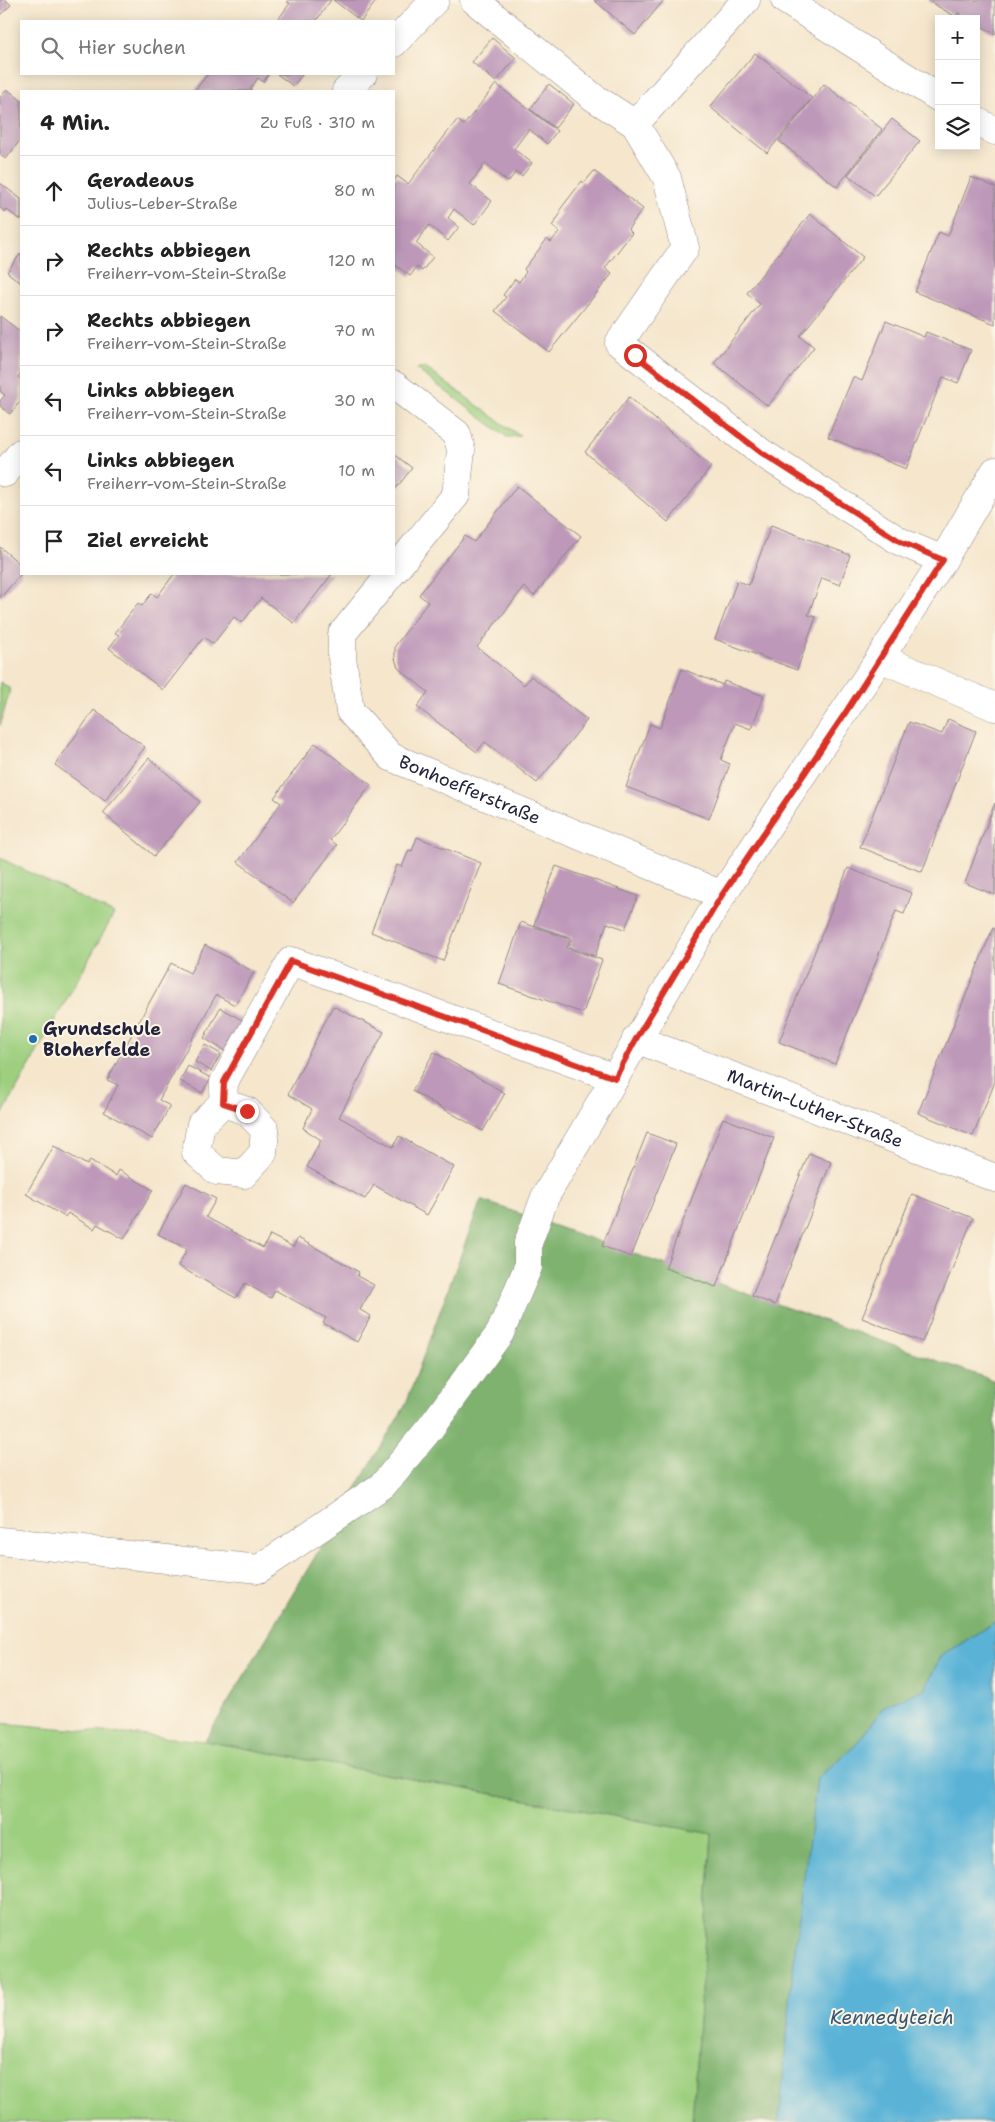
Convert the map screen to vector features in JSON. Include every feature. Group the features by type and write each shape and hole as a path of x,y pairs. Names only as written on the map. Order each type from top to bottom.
{"street":[{"path":"395,42 435,0"},
{"path":"474,0 593,97 636,124 667,178 685,248 619,343 762,453 901,542 943,560"},
{"path":"636,124 746,0"},
{"path":"785,0 935,95"},
{"path":"347,90 362,75"},
{"path":"980,123 995,131"},
{"path":"395,385 457,434 461,450 456,495 395,570"},
{"path":"0,1541 259,1569 383,1485 431,1427 500,1333 528,1267 528,1243 545,1197 722,895 880,658 943,560 995,472"},
{"name":"Bonhoefferstraße","path":"390,575 342,634 342,658 350,711 391,757 722,895"},
{"path":"880,658 995,707"},
{"path":"223,1103 224,1082 291,961 615,1078"},
{"name":"Martin-Luther-Straße","path":"636,1039 995,1178"}],"green space":[{"path":"424,367 520,436 507,437 416,369"},
{"path":"0,682 10,689 0,726"},
{"name":"Grundschule Bloherfelde","path":"0,858 114,914 1,1117 0,1117"},
{"path":"481,1200 995,1381 995,1622 940,1657 925,1689 884,1706 855,1746 818,1778 780,2122 692,2122 712,1834 205,1741 405,1406"},
{"path":"0,1723 205,1741 712,1834 692,2122 0,2122"}],"water":[{"name":"Kennedyteich","path":"995,1622 995,2122 779,2122 796,1939 817,1778 855,1746 884,1706 925,1689 940,1657"}],"building":[{"path":"0,0 6,0 11,5 0,15"},
{"path":"288,0 331,0 317,20 278,20 290,3 287,2"},
{"path":"333,0 377,0 362,20"},
{"path":"594,0 664,0 635,35"},
{"path":"927,0 995,0 995,34 980,25 980,15 962,15 958,13 957,15 953,15"},
{"path":"492,38 516,58 496,82 472,62"},
{"path":"755,53 812,98 767,153 710,107"},
{"path":"207,75 268,75 263,82 258,78 251,90 195,90"},
{"path":"278,75 302,75 293,86"},
{"path":"496,84 557,131 547,144 529,129 514,149 532,163 522,176 516,172 508,182 485,164 470,184 492,201 474,225 454,209 448,218 459,227 448,241 429,225 416,243 433,257 422,271 417,267 410,276 395,265 395,179 397,176 408,184 457,120 464,125"},
{"path":"549,84 574,104 555,128 530,109"},
{"path":"824,84 882,129 837,187 779,141"},
{"path":"7,89 20,99 20,140 6,159 0,155 0,98"},
{"path":"892,119 920,141 875,196 848,175"},
{"path":"594,171 643,209 628,229 632,233 605,268 612,274 549,352 495,311 506,297 503,295 515,279 519,282 526,272 524,269 547,239 551,242 559,232 552,226 561,213 559,211 582,181 584,183"},
{"path":"971,177 995,187 995,324 915,292 939,232 948,236"},
{"path":"0,183 20,198 20,219 7,210 6,212 0,208"},
{"path":"810,214 863,257 800,336 814,347 768,406 714,363 760,304 747,293"},
{"path":"20,254 20,282 7,272"},
{"path":"0,316 20,331 20,374 18,377 20,379 20,401 10,414 0,406 0,401 5,395 0,391"},
{"path":"886,321 924,337 926,332 971,350 958,383 943,377 906,469 828,437 853,377 862,381"},
{"path":"629,397 711,467 668,522 585,452"},
{"path":"395,455 412,468 395,490"},
{"path":"517,486 581,536 534,596 524,587 477,647 524,685 531,676 587,720 537,783 485,742 477,752 417,707 428,692 398,668 395,658 395,646 428,602 419,595 465,536 474,542"},
{"path":"771,525 850,555 840,585 822,578 808,615 816,617 797,670 715,639 737,581 749,585"},
{"path":"0,547 20,564 20,575 0,598"},
{"path":"173,575 331,575 294,623 261,598 242,623 234,617 213,644 204,637 163,690 109,648 119,635 115,633 138,603 142,606 152,593 157,597"},
{"path":"682,669 723,685 724,681 764,696 751,729 735,723 721,760 730,764 709,819 626,787 650,724 660,728"},
{"path":"94,710 145,747 105,801 55,765"},
{"path":"948,719 976,731 922,872 860,847 909,722 942,734"},
{"path":"315,743 371,785 330,840 337,845 293,903 238,862 281,803 274,798"},
{"path":"149,758 200,802 154,856 103,813"},
{"path":"995,803 995,895 965,883"},
{"path":"417,837 481,863 443,961 371,932 397,865 402,867 409,850 412,851"},
{"path":"556,866 638,896 625,929 607,923 595,956 569,947 572,938 534,925"},
{"path":"848,868 912,893 904,914 896,911 835,1064 779,1042"},
{"path":"521,922 570,939 567,948 602,960 583,1013 499,984"},
{"path":"993,928 995,929 995,1082 973,1136 918,1113"},
{"path":"205,945 254,972 235,1005 216,995 159,1100 170,1106 152,1139 104,1112 118,1085 107,1080 171,963 190,973"},
{"path":"333,1006 384,1032 339,1117 393,1147 399,1136 454,1167 427,1215 374,1185 365,1199 307,1167 321,1140 303,1128 312,1109 288,1094"},
{"path":"220,1008 242,1020 225,1051 204,1038"},
{"path":"205,1045 221,1054 211,1071 195,1062"},
{"path":"434,1052 505,1093 483,1131 412,1091"},
{"path":"188,1066 211,1078 202,1093 180,1081"},
{"path":"723,1118 774,1138 716,1287 665,1268"},
{"path":"647,1133 676,1144 631,1257 602,1246"},
{"path":"54,1146 87,1165 90,1160 116,1176 119,1170 153,1190 124,1239 97,1224 94,1229 68,1213 65,1217 26,1194"},
{"path":"809,1153 831,1162 775,1305 752,1296"},
{"path":"186,1183 216,1199 206,1217 263,1248 270,1235 293,1247 298,1238 359,1272 357,1276 374,1285 360,1310 371,1316 357,1342 323,1323 326,1318 275,1290 271,1298 245,1283 236,1298 178,1266 187,1249 158,1234"},
{"path":"912,1194 973,1218 922,1342 862,1318"}],"place":[{"name":"Grundschule Bloherfelde","path":"33,1039"}],"route":[{"path":"247,1111 223,1103 224,1082 291,961 615,1078 636,1039 722,895 842,718 943,560 901,542 762,453 635,355"}]}
